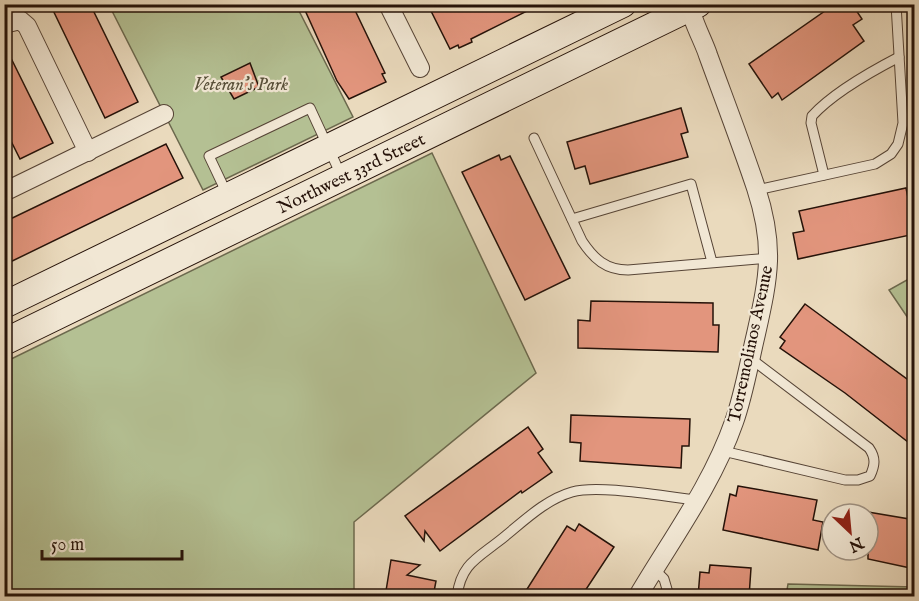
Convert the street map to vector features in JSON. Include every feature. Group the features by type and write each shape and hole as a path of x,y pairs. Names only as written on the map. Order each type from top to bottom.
{"street":[{"path":"388,4 420,68"},
{"name":"Northwest 33rd Street","path":"4,305 623,4"},
{"name":"Northwest 33rd Street","path":"4,342 690,5"},
{"name":"Torremolinos Avenue","path":"638,597 723,451 737,413 763,299 769,258 767,230 757,190 690,5"},
{"path":"12,22 27,27 88,152"},
{"path":"4,192 164,114"}],"lane":[{"path":"757,190 875,164 891,154 898,144 903,123 896,4"},
{"path":"824,175 811,123 812,116 825,104 875,69 899,57"},
{"path":"228,196 209,156 310,108 342,177"},
{"path":"534,138 588,250 608,267 628,270 769,258"},
{"path":"572,219 691,184 712,262"},
{"path":"723,451 845,480 858,480 870,476 875,465 869,448 750,358"},
{"path":"457,597 461,577 472,561 536,512 561,496 591,489 696,500"},
{"path":"654,569 664,579 669,597"}],"green space":[{"name":"Veteran's Park","path":"109,5 296,5 353,117 203,190"},
{"path":"432,153 536,373 354,522 354,596 5,596 5,362"},
{"path":"914,276 914,327 889,290"},
{"path":"788,584 914,587 914,596 786,596"}],"building":[{"path":"50,4 90,4 138,102 105,118"},
{"path":"312,4 352,4 385,73 382,74 386,82 349,99 337,81 304,8"},
{"path":"439,4 541,4 471,39 472,42 450,49 430,9"},
{"path":"835,4 852,4 862,19 853,25 864,41 782,100 778,93 772,98 749,64"},
{"path":"4,44 53,143 20,159 4,127"},
{"path":"250,63 259,87 234,99 221,77"},
{"path":"681,108 688,132 681,134 688,157 590,184 585,166 575,169 567,142"},
{"path":"166,144 183,178 4,265 4,222"},
{"path":"499,155 501,160 510,156 570,278 525,300 462,172"},
{"path":"906,188 910,207 915,206 915,234 798,259 793,233 804,231 799,211"},
{"path":"591,301 713,303 713,325 719,325 718,352 578,348 578,320 590,321"},
{"path":"805,304 915,385 915,434 908,442 845,393 780,348 785,341 780,337"},
{"path":"571,415 690,419 689,446 682,446 681,468 580,461 581,443 570,442"},
{"path":"528,427 543,449 538,453 552,472 522,493 521,491 440,551 425,531 424,541 405,516"},
{"path":"738,486 817,500 813,520 820,521 818,550 723,530 730,494 736,496"},
{"path":"880,514 915,520 915,569 880,562"},
{"path":"579,524 614,547 581,597 522,597 567,526 575,531"},
{"path":"391,560 420,565 407,575 436,581 433,597 385,597"},
{"path":"710,565 751,568 749,597 698,597 700,572 709,573"}]}
